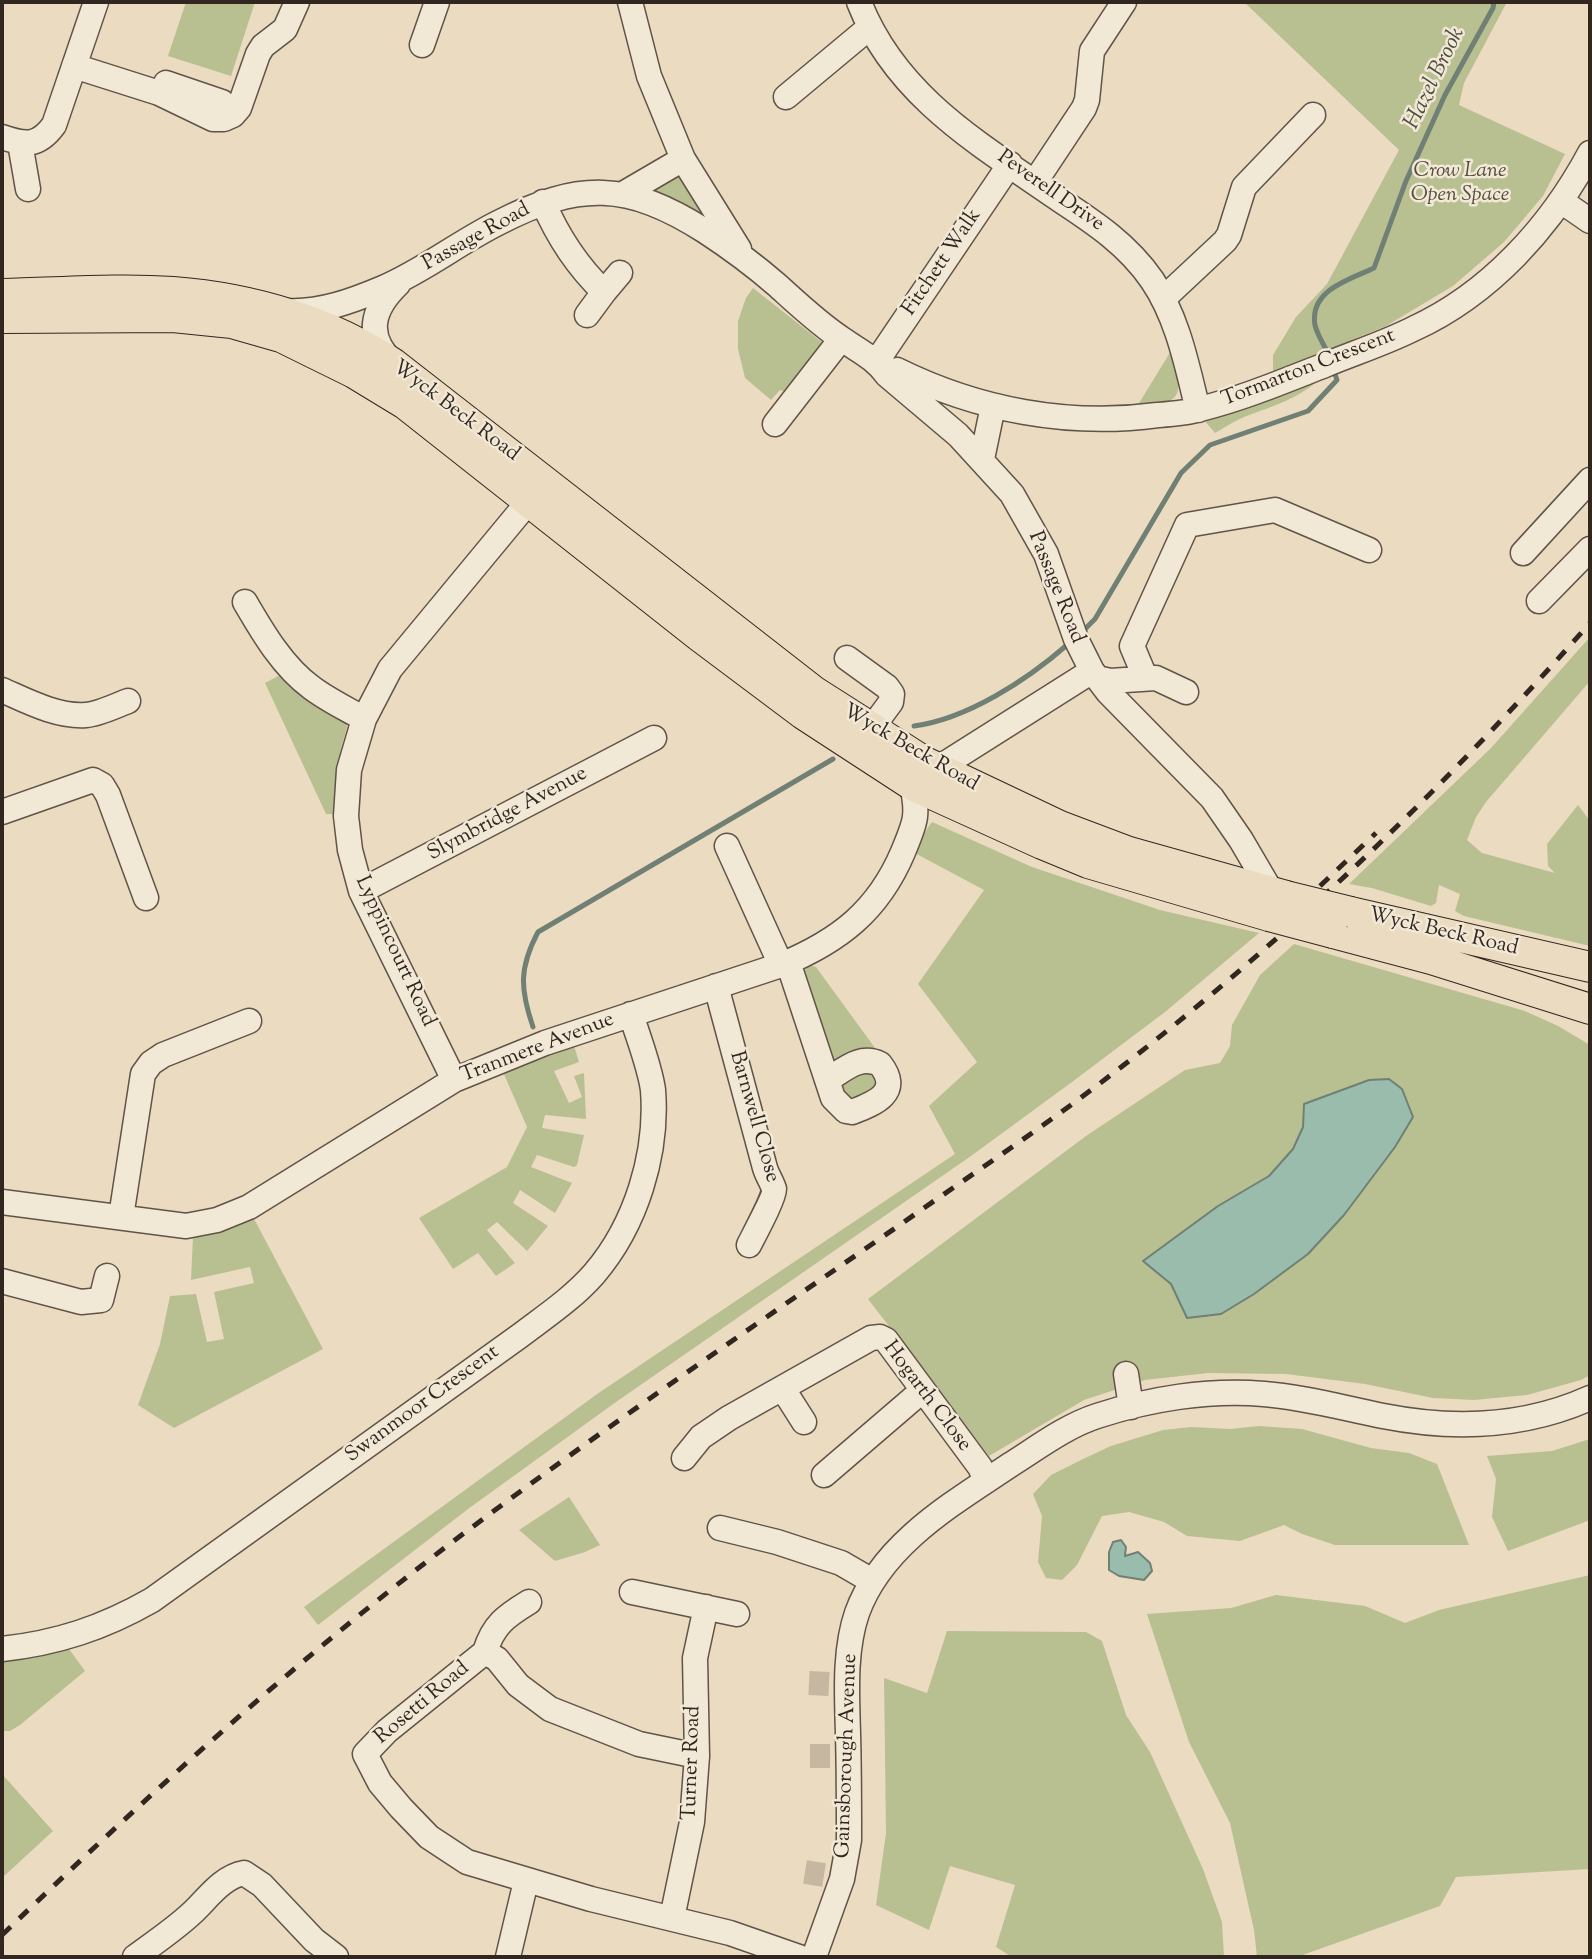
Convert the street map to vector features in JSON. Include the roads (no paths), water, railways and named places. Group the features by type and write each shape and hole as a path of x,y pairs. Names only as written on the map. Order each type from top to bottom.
{"main road":[{"name":"Passage Road","path":"2,293 172,292 217,297 278,310 330,329"},
{"name":"Wyck Beck Road","path":"2,318 173,317 232,323 281,337 354,373 405,404 690,629 803,714 912,785 1087,863 1276,902"},
{"name":"Wyck Beck Road","path":"330,329 394,364 815,692 937,769 1024,810 1129,852 1343,922 1457,967 1590,1009"},
{"name":"Wyck Beck Road","path":"1343,922 1590,967"}],"street":[{"path":"11,140 31,143 41,139 54,125 96,2"},
{"path":"77,59 118,84 159,93 184,110 213,119 224,118 233,115 244,96 263,46 287,31 297,2"},
{"path":"422,45 437,2"},
{"name":"Passage Road","path":"630,2 649,76 683,159 745,257"},
{"name":"Peverell Drive","path":"859,2 870,27 909,85 953,126 1114,236 1138,262 1163,299 1178,335 1198,410"},
{"path":"1035,183 1084,108 1091,51 1124,2"},
{"path":"786,97 870,27"},
{"path":"77,59 222,102"},
{"path":"1163,299 1229,235 1244,187 1313,116"},
{"path":"11,140 32,188"},
{"name":"Tormarton Crescent","path":"877,361 943,392 993,406 1052,417 1124,420 1198,410 1268,389 1415,329 1480,287 1501,271 1524,247 1561,201 1590,153"},
{"path":"623,194 683,159"},
{"name":"Fitchett Walk","path":"877,361 1010,164"},
{"name":"Passage Road","path":"278,310 295,312 331,306 403,279 495,224 542,202 573,194 623,194 662,206 745,257 841,339 877,361 887,374 982,459 1012,494 1046,554 1076,639 1094,675 1123,708 1136,731 1212,798 1241,839 1276,902"},
{"path":"1561,201 1590,221"},
{"path":"542,202 552,224 576,260 604,292"},
{"path":"587,315 620,273"},
{"name":"Passage Road","path":"394,364 379,346 375,318 378,306 403,279"},
{"path":"781,408 841,339"},
{"path":"982,459 993,406"},
{"path":"1523,553 1590,480"},
{"name":"Lyppincourt Road","path":"454,1080 361,891 350,850 346,804 349,770 364,719 390,669 529,501"},
{"path":"1145,677 1132,646 1187,525 1275,510 1369,550"},
{"path":"1539,601 1590,549"},
{"path":"245,602 249,631 312,689 364,719"},
{"path":"847,658 887,687 892,694 891,702 871,729"},
{"path":"937,769 1094,675 1110,681 1156,678 1186,692"},
{"path":"1123,708 1127,696 1145,677"},
{"path":"2,690 70,715 89,715 128,701"},
{"name":"Slymbridge Avenue","path":"361,891 654,738"},
{"path":"2,812 93,780 102,785 146,898"},
{"name":"Tranmere Avenue","path":"2,1202 121,1217 187,1231 249,1207 454,1080 545,1043 785,964 824,946 864,914 882,890 898,863 916,816 912,785"},
{"path":"727,846 785,964 827,1080"},
{"name":"Barnwell Close","path":"716,986 765,1168 773,1187 772,1199 749,1245"},
{"name":"Swanmoor Crescent","path":"2,1649 38,1645 80,1633 117,1620 152,1600 521,1335 567,1300 595,1273 618,1240 633,1211 649,1153 653,1088 631,1014"},
{"path":"121,1217 143,1074 151,1063 163,1055 249,1021"},
{"path":"2,1281 92,1303 101,1300 107,1276"},
{"name":"Hogarth Close","path":"773,1394 871,1338 880,1337 886,1340 980,1467 995,1475"},
{"path":"1125,1374 1130,1407"},
{"path":"824,1475 923,1390"},
{"name":"Gainsborough Avenue","path":"814,1957 833,1877 849,1840 839,1757 838,1684 857,1614 872,1581 909,1538 934,1517 1040,1445 1094,1417 1130,1407 1216,1393 1261,1393 1289,1396 1421,1423 1455,1426 1539,1416 1590,1398"},
{"path":"684,1458 701,1437 773,1394 804,1422"},
{"path":"720,1528 777,1542 841,1563 872,1581"},
{"path":"632,1592 737,1614"},
{"path":"485,1652 488,1641 502,1619 529,1602"},
{"name":"Turner Road","path":"672,1918 692,1822 697,1756 695,1658 706,1606"},
{"name":"Rosetti Road","path":"697,1756 639,1744 550,1709 517,1685 497,1659 485,1652 387,1731 365,1754 380,1783 429,1837 467,1862 526,1881 730,1933 799,1957"},
{"path":"135,1957 192,1913 210,1893 234,1875 244,1873 262,1885 314,1940 336,1957"},
{"path":"508,1957 526,1881"}],"waterway":[{"name":"Hazel Brook","path":"1329,356 1315,325 1318,303 1333,288 1374,268 1406,181 1445,95 1494,2"},
{"path":"1084,630 1095,619 1181,473 1210,445 1308,411 1337,380 1333,368"},
{"path":"914,726 934,722 975,707 1015,684 1067,645"},
{"path":"533,1027 524,979 527,957 538,932 833,759"}],"tunnel":[{"path":"809,1683 829,1684"},
{"path":"810,1756 830,1756"},
{"path":"805,1872 824,1875"}],"railway":[{"path":"2,1935 223,1731 337,1633 455,1540 622,1418 1064,1110 1243,968 1304,914 1422,801 1480,743 1590,623"},
{"path":"1320,886 1376,833"}],"park label":[{"name":"Crow Lane Open Space","path":"1460,184"}]}
